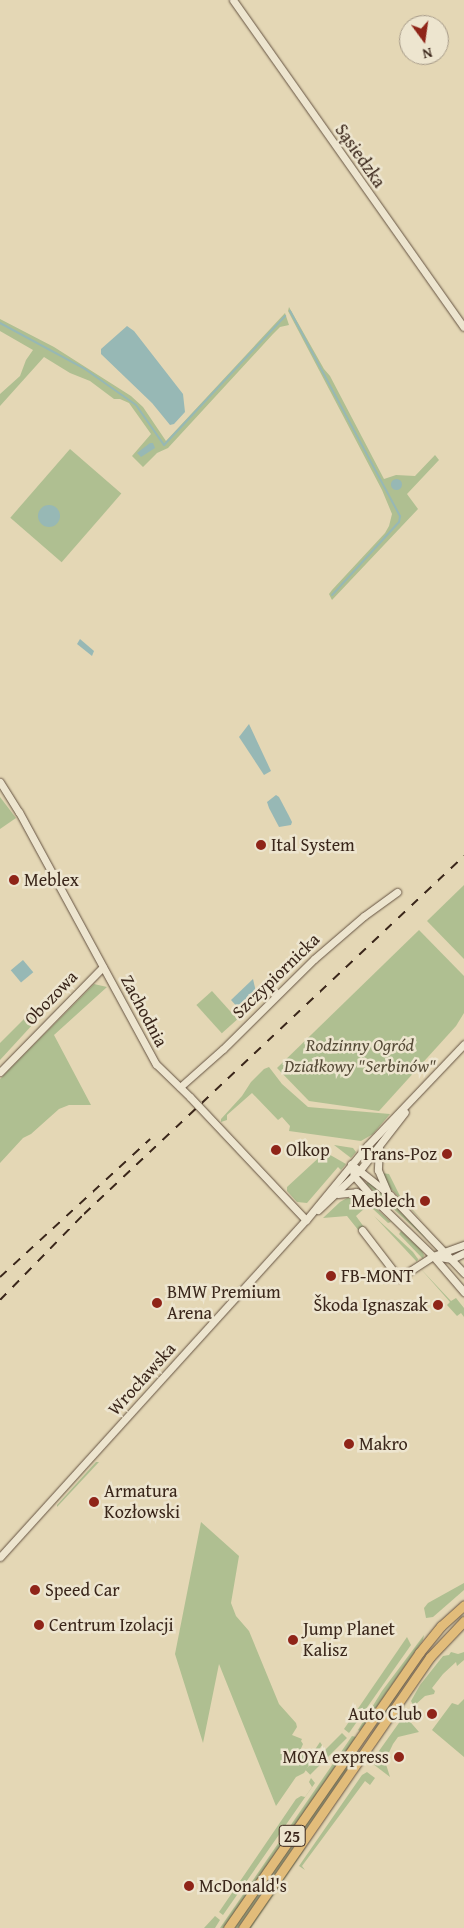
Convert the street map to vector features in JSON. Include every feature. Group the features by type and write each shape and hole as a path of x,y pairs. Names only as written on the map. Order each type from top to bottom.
{"main road":[{"name":"25","path":"228,1928 419,1652 441,1626 464,1605"},
{"name":"25","path":"243,1928 427,1662 464,1621"}],"street":[{"name":"Sąsiedzka","path":"233,0 464,327"},
{"name":"Zachodnia","path":"0,782 19,812 152,1058 306,1220"},
{"name":"Szczypiornicka","path":"180,1087 223,1049 314,959 364,916 397,892"},
{"name":"Obozowa","path":"0,1072 103,967"},
{"name":"Wrocławska","path":"0,1557 306,1220 351,1164 464,1044"},
{"name":"Wrocławska","path":"306,1220 337,1194 380,1148 420,1091"},
{"path":"380,1148 378,1170 390,1195"},
{"path":"351,1164 375,1200 433,1256 464,1292"},
{"path":"357,1173 390,1195 464,1273"},
{"path":"337,1194 356,1192 375,1200"},
{"path":"362,1230 399,1278 433,1256 464,1245"},
{"path":"433,1256 452,1259 464,1253"}],"green space":[{"path":"289,307 324,369 330,376 384,479 396,475 415,476 435,455 439,460 407,494 418,509 332,600 329,594 385,533 392,514 382,490 288,311"},
{"path":"285,313 289,325 280,327 168,448 157,453 143,467 132,456 151,434 129,403 120,399 114,399 90,381 70,373 44,357 0,406 0,394 20,376 26,360 33,350 0,331 0,319 54,347 131,396 143,407 166,441"},
{"path":"70,449 121,494 62,562 10,518"},
{"path":"0,797 16,818 0,829"},
{"path":"464,885 464,959 427,921"},
{"name":"Rodzinny Ogród Działkowy \"Serbinów\"","path":"419,930 464,976 464,1013 456,1026 379,1111 309,1101 277,1068"},
{"path":"94,984 107,987 54,1035 91,1105 69,1105 59,1109 31,1134 23,1138 0,1163 0,1079"},
{"path":"212,991 237,1019 222,1033 196,1005"},
{"path":"38,1005 34,1023 0,1060 0,1043"},
{"path":"269,1067 282,1084 308,1107 390,1114 373,1134 361,1141 289,1131 290,1126 282,1117 278,1120 252,1093 227,1115 227,1120 221,1122 221,1119 242,1096 251,1082 264,1069"},
{"path":"334,1145 353,1148 356,1152 351,1158"},
{"path":"325,1152 346,1164 341,1170 338,1167 307,1203 297,1202 287,1191 287,1187"},
{"path":"382,1173 389,1174 400,1196 423,1221 389,1187"},
{"path":"369,1181 423,1234 433,1245 366,1184"},
{"path":"358,1195 367,1200 391,1222 388,1223"},
{"path":"347,1198 355,1198 365,1208 356,1216 364,1227 359,1231 347,1216 323,1218"},
{"path":"374,1216 413,1252 418,1259 417,1262"},
{"path":"401,1231 422,1251 423,1259 399,1234"},
{"path":"420,1268 451,1301 456,1298 464,1308 464,1317 461,1313 457,1316 447,1305 450,1302"},
{"path":"96,1462 99,1462 57,1507 57,1505"},
{"path":"201,1522 239,1556 231,1603 236,1616 249,1631 279,1704 296,1723 297,1727 292,1735 302,1739 303,1744 299,1753 310,1757 320,1742 322,1745 304,1773 296,1777 276,1806 219,1664 203,1743 175,1654"},
{"path":"464,1583 464,1590 433,1617 426,1618 424,1608 428,1603"},
{"path":"424,1635 423,1640 360,1731 358,1730 382,1691"},
{"path":"407,1637 411,1645 349,1733 344,1729"},
{"path":"426,1652 369,1738 395,1694"},
{"path":"451,1652 458,1654 464,1652 464,1660 457,1666 456,1662 443,1674 432,1688 435,1691 434,1694 425,1696 415,1705 416,1709 411,1710 414,1707 411,1701 420,1685 443,1656 449,1655"},
{"path":"464,1699 464,1757 432,1730 452,1703 458,1705"},
{"path":"406,1717 419,1732 398,1737 393,1744 385,1761 390,1777 373,1764 374,1758 401,1720"},
{"path":"342,1733 347,1738 310,1775 305,1770"},
{"path":"352,1736 356,1737 224,1928 220,1928"},
{"path":"347,1764 349,1767 238,1928 235,1928 250,1902"},
{"path":"367,1772 375,1778 370,1785 365,1781 302,1866 305,1870 299,1866 362,1775"},
{"path":"311,1778 315,1783 223,1915 219,1912 296,1799 301,1796 305,1797 312,1787 309,1782"},
{"path":"307,1846 251,1928 249,1928 296,1859"},
{"path":"215,1916 220,1920 215,1928 204,1928"}],"water":[{"path":"127,326 134,331 183,394 185,412 174,424 170,425 152,403 101,354 101,349"},
{"path":"150,443 153,443 155,448 141,457 137,453"},
{"path":"396,478 402,484 396,490 390,484"},
{"path":"45,505 53,505 60,512 60,520 53,527 45,527 38,520 38,512"},
{"path":"80,639 94,651 92,656 77,644"},
{"path":"249,724 271,771 264,775 239,737"},
{"path":"276,795 279,797 292,822 291,825 279,827 269,808 267,802"},
{"path":"23,960 33,972 21,983 11,970"},
{"path":"253,979 256,992 239,1009 231,1000"}],"waterway":[{"path":"290,311 400,516 399,522 332,595"},
{"path":"0,323 85,369 136,405 164,445 285,316"}],"railway":[{"path":"0,1300 84,1214 464,856"},
{"path":"0,1277 150,1139"}],"place":[{"name":"Ital System","path":"261,845"},
{"name":"Meblex","path":"14,880"},
{"name":"Olkop","path":"276,1150"},
{"name":"Trans-Poz","path":"447,1154"},
{"name":"Meblech","path":"425,1201"},
{"name":"FB-MONT","path":"331,1276"},
{"name":"BMW Premium Arena","path":"157,1303"},
{"name":"Škoda Ignaszak","path":"438,1305"},
{"name":"Makro","path":"349,1444"},
{"name":"Armatura Kozłowski","path":"94,1502"},
{"name":"Speed Car","path":"35,1590"},
{"name":"Centrum Izolacji","path":"39,1625"},
{"name":"Jump Planet Kalisz","path":"293,1640"},
{"name":"Auto Club","path":"432,1714"},
{"name":"MOYA express","path":"399,1757"},
{"name":"McDonald's","path":"189,1886"}]}
